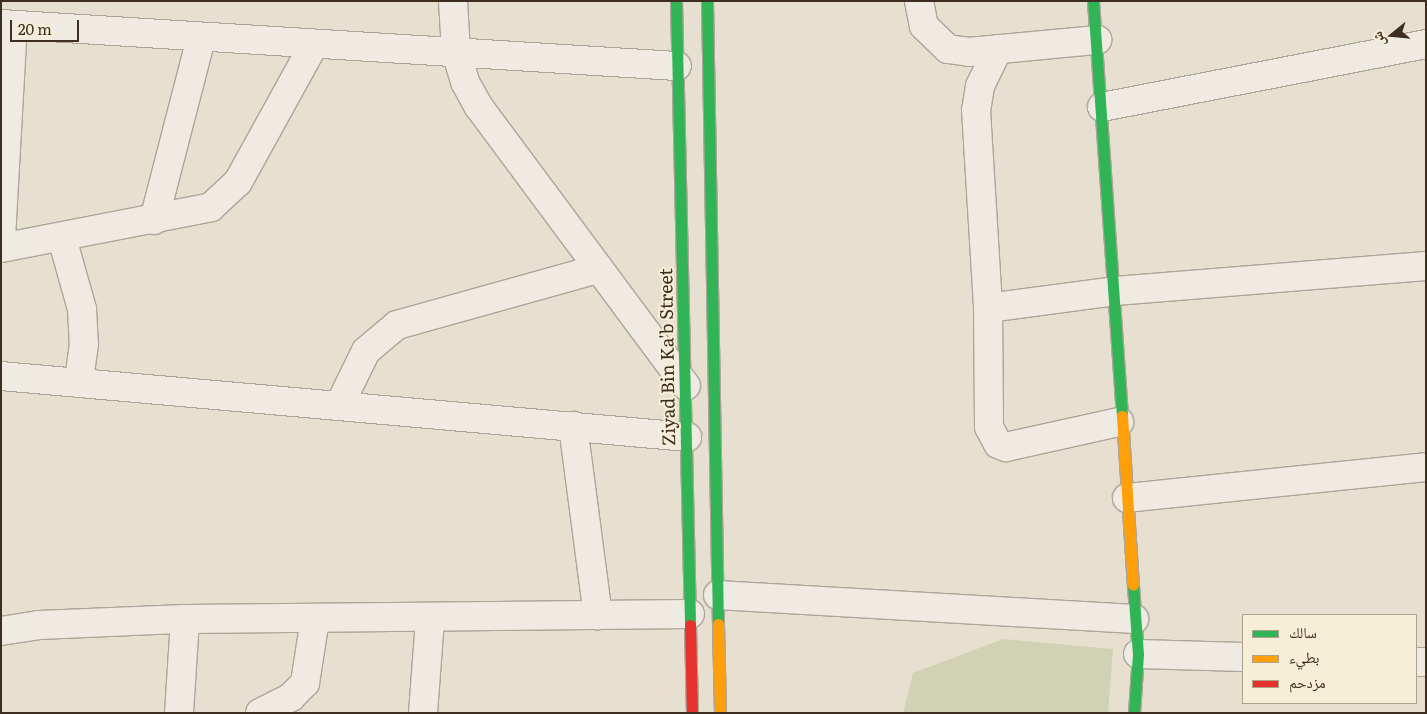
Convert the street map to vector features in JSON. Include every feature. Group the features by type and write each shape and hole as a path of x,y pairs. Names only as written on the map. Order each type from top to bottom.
{"main road":[{"name":"Ziyad Bin Ka'b Street","path":"676,1 692,713"},
{"path":"707,1 720,713"},
{"path":"1093,1 1115,291 1119,422 1127,498 1134,619 1138,654 1134,713"}],"street":[{"path":"453,1 456,52 465,82 479,107 686,386"},
{"path":"919,1 924,26 948,49 998,49 1097,40"},
{"path":"1,238 7,24 313,46 456,52 678,66"},
{"path":"154,220 201,38"},
{"path":"1102,107 1426,44"},
{"path":"1,248 62,238 211,207 226,196 313,46"},
{"path":"998,49 980,86 976,110 988,308 989,427 998,444 1015,447 1119,422"},
{"path":"62,238 82,309 84,344 79,380"},
{"path":"988,308 1115,291 1426,266"},
{"path":"340,404 376,339 397,325 598,269"},
{"path":"1,376 79,380 687,437"},
{"path":"573,426 598,614"},
{"path":"1127,498 1426,467"},
{"path":"718,595 1134,619"},
{"path":"1,631 39,625 185,619 690,614"},
{"path":"423,713 430,618"},
{"path":"179,713 185,619"},
{"path":"260,713 290,697 305,683 315,619"},
{"path":"1138,654 1242,657"}],"green space":[{"path":"1003,639 1113,649 1108,713 903,713 913,673"}],"traffic: fast":[{"path":"676,1 690,625"},
{"path":"707,1 718,624"},
{"path":"1093,1 1122,416"},
{"path":"1133,585 1138,654 1134,713"}],"traffic: slow":[{"path":"1122,416 1133,585"},
{"path":"718,624 720,713"}],"traffic: jam":[{"path":"690,625 692,713"}]}
